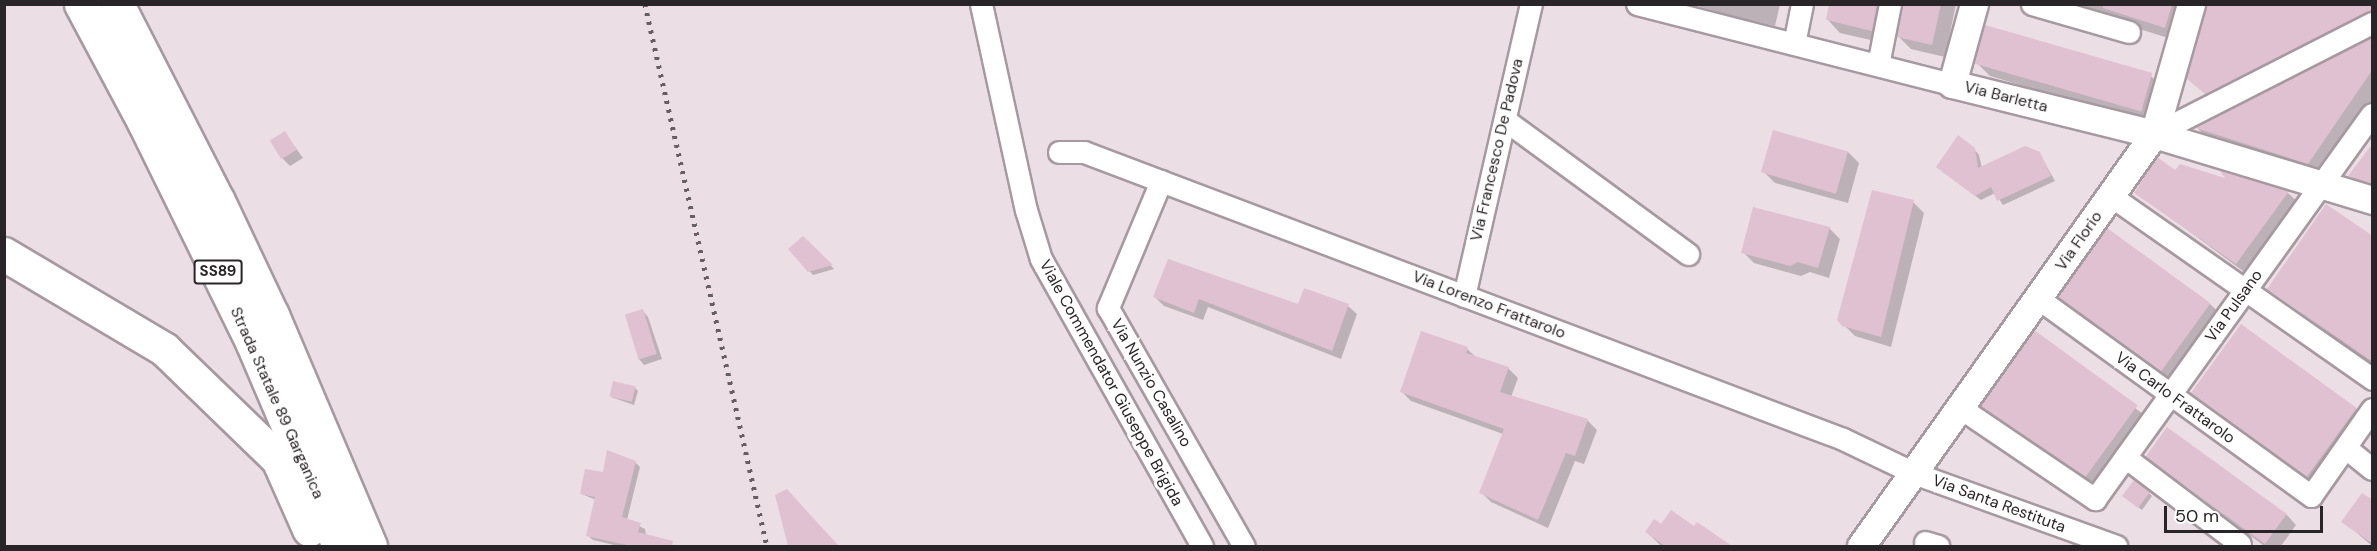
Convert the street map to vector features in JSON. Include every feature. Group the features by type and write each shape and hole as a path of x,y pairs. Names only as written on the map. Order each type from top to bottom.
{"highway":[{"name":"Strada Statale 89 Garganica","path":"81,4 144,122 253,344 339,546"},
{"name":"Strada Statale 89 Garganica","path":"117,4 218,201 319,421 370,546"},
{"name":"SS89","path":"136,4 218,201"},
{"path":"4,254 164,349 278,459 317,546"}],"street":[{"name":"Viale Commendator Giuseppe Brigida","path":"981,4 1026,210 1041,259 1202,546"},
{"name":"Via Francesco De Padova","path":"1464,296 1531,4"},
{"name":"Via Barletta","path":"1636,4 2154,134 2373,201"},
{"path":"1794,44 1802,4"},
{"path":"1878,65 1890,4"},
{"path":"1952,84 1974,4"},
{"path":"2032,4 2129,32"},
{"path":"2154,134 2191,4"},
{"name":"Via Florio","path":"1861,546 1916,474 2154,134 2373,22"},
{"name":"Via Pulsano","path":"1962,409 2095,499 2373,114"},
{"path":"1504,120 1688,254"},
{"name":"Via Lorenzo Frattarolo","path":"1059,152 1084,152 1843,439 1916,474"},
{"name":"Via Nunzio Casalino","path":"1161,181 1108,308 1244,546"},
{"path":"2111,196 2373,379"},
{"name":"Via Carlo Frattarolo","path":"2039,299 2311,496 2346,448"},
{"path":"2373,409 2346,448 2373,469"},
{"path":"2125,457 2240,544"},
{"name":"Via Santa Restituta","path":"1916,474 2116,546"}],"building":[{"path":"1829,4 1877,4 1872,31 1826,20"},
{"path":"1902,4 1941,4 1932,45 1897,37"},
{"path":"2103,4 2172,4 2165,28 2103,8"},
{"path":"2207,4 2373,4 2373,10 2205,94 2186,78"},
{"path":"1985,25 2152,73 2141,111 1974,63"},
{"path":"2373,37 2373,69 2308,164 2196,128"},
{"path":"1773,130 1848,151 1836,194 1761,172"},
{"path":"285,131 297,150 281,159 270,141"},
{"path":"1958,135 1975,148 1978,168 2025,146 2040,152 2051,176 1997,201 1991,187 1975,196 1936,167"},
{"path":"2373,143 2373,184 2348,176"},
{"path":"2157,157 2175,170 2180,164 2225,178 2220,171 2289,191 2236,264 2134,193"},
{"path":"1872,190 1914,200 1881,337 1842,326 1837,320"},
{"path":"2326,204 2373,236 2373,362 2267,289"},
{"path":"1753,207 1830,227 1818,268 1798,262 1790,266 1741,253"},
{"path":"2107,228 2211,303 2161,372 2057,297"},
{"path":"803,236 833,265 808,272 788,249"},
{"path":"1168,259 1298,304 1304,288 1349,304 1332,351 1199,299 1194,313 1153,297"},
{"path":"643,309 657,354 639,360 625,315"},
{"path":"2241,324 2357,408 2307,477 2191,393"},
{"path":"2034,330 2138,405 2083,480 1979,405"},
{"path":"1421,331 1468,347 1466,353 1509,367 1500,392 1588,419 1575,456 1566,453 1538,520 1479,493 1504,429 1400,392"},
{"path":"613,381 635,386 632,402 609,397"},
{"path":"2167,427 2287,514 2265,544 2145,457"},
{"path":"607,450 636,461 622,517 641,523 638,532 673,541 672,546 631,546 586,536 595,497 580,494 585,469 603,472"},
{"path":"2134,480 2150,492 2138,508 2122,496"},
{"path":"787,489 839,546 788,546 775,495"},
{"path":"2362,493 2373,500 2373,544 2341,522"},
{"path":"1671,510 1694,526 1697,522 1732,546 1665,546 1645,532 1654,519 1661,524"}],"railway":[{"path":"645,4 767,546"}]}
